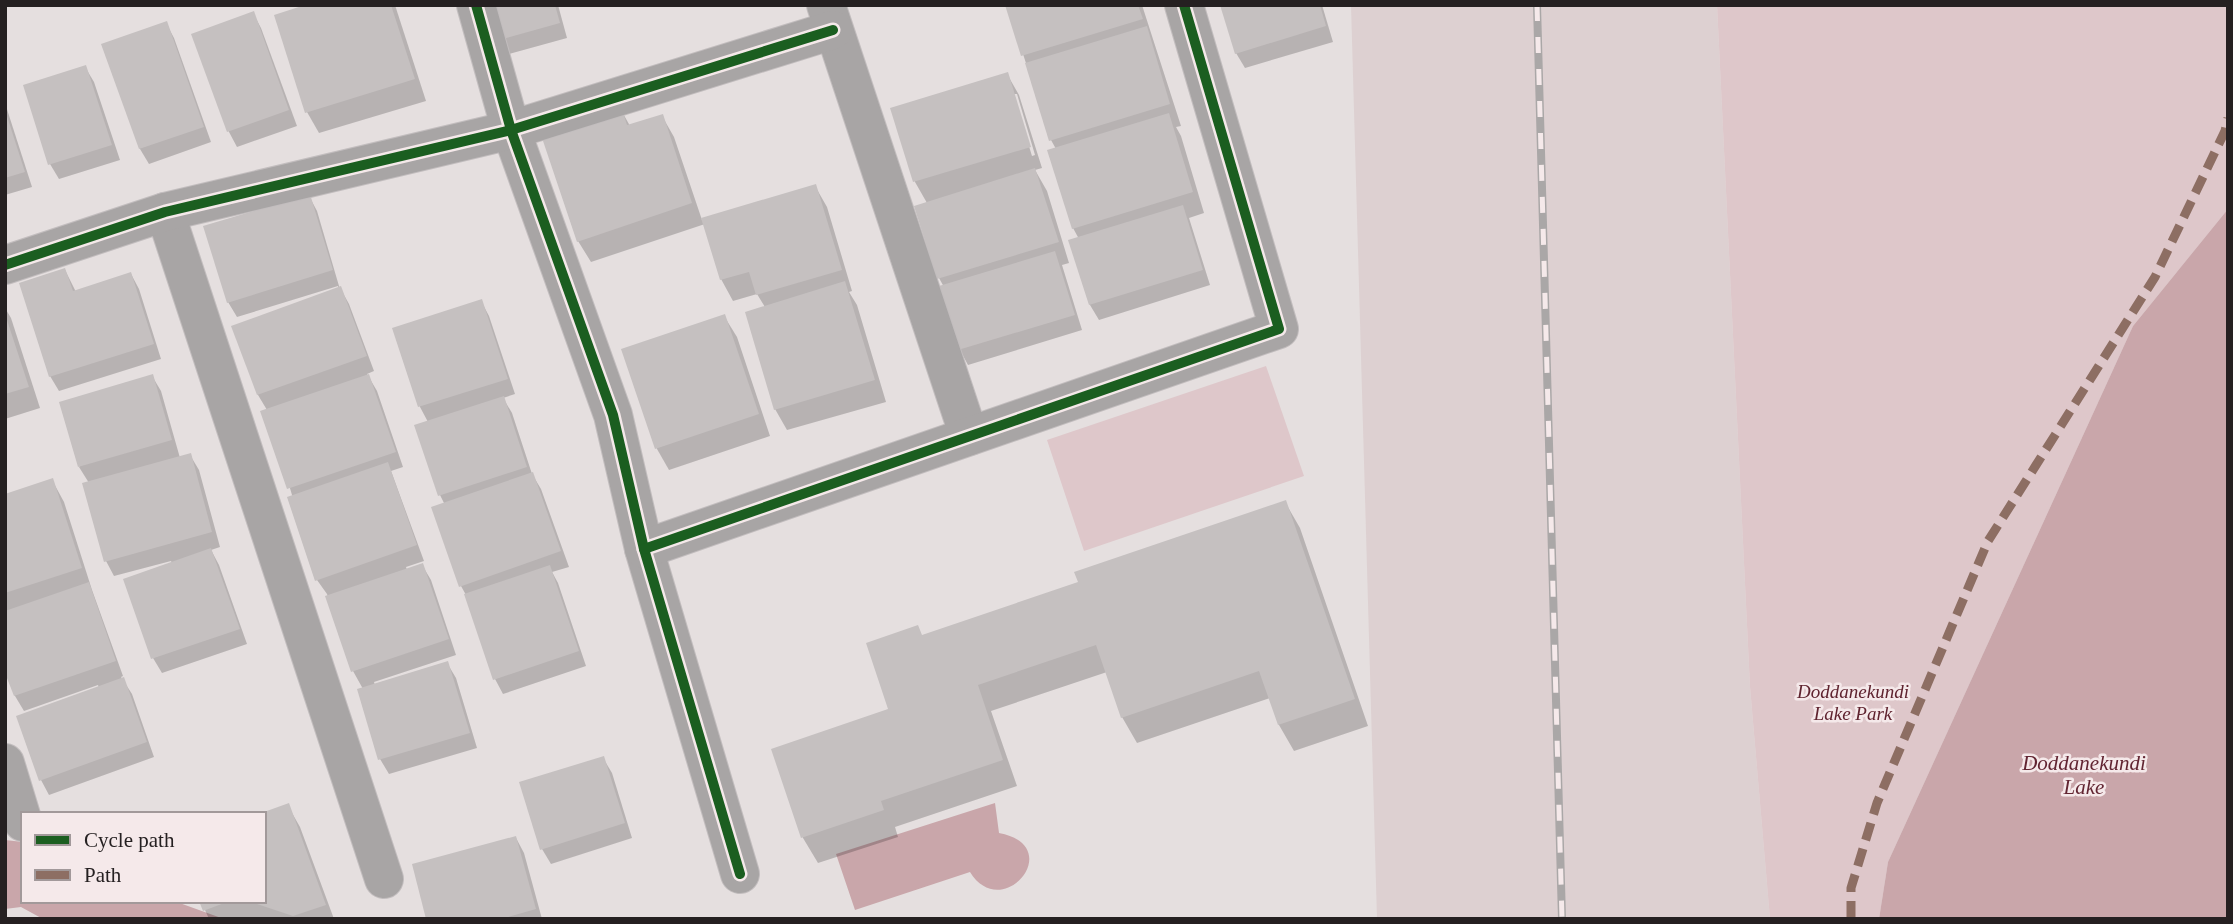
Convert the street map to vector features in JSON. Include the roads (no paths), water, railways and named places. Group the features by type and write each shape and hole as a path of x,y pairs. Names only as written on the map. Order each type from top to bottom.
{"street":[{"path":"477,5 512,130 613,415 644,549 740,874"},
{"path":"644,549 1279,329 1184,5"},
{"path":"5,265 165,212 512,130 830,18 969,436"},
{"path":"165,212 384,878"},
{"path":"5,763 21,815"}],"water":[{"name":"Doddanekundi Lake","path":"2228,209 2228,919 1879,919 1888,862 2133,326"},
{"path":"995,803 999,833 1019,841 1028,852 1029,865 1022,877 1011,886 998,890 983,886 970,872 855,910 836,854"},
{"path":"5,840 21,842 21,903 180,903 224,919 43,919 21,907 5,909"}],"railway":[{"path":"1537,5 1562,919"}],"park label":[{"name":"Doddanekundi Lake Park","path":"1853,702"}]}
